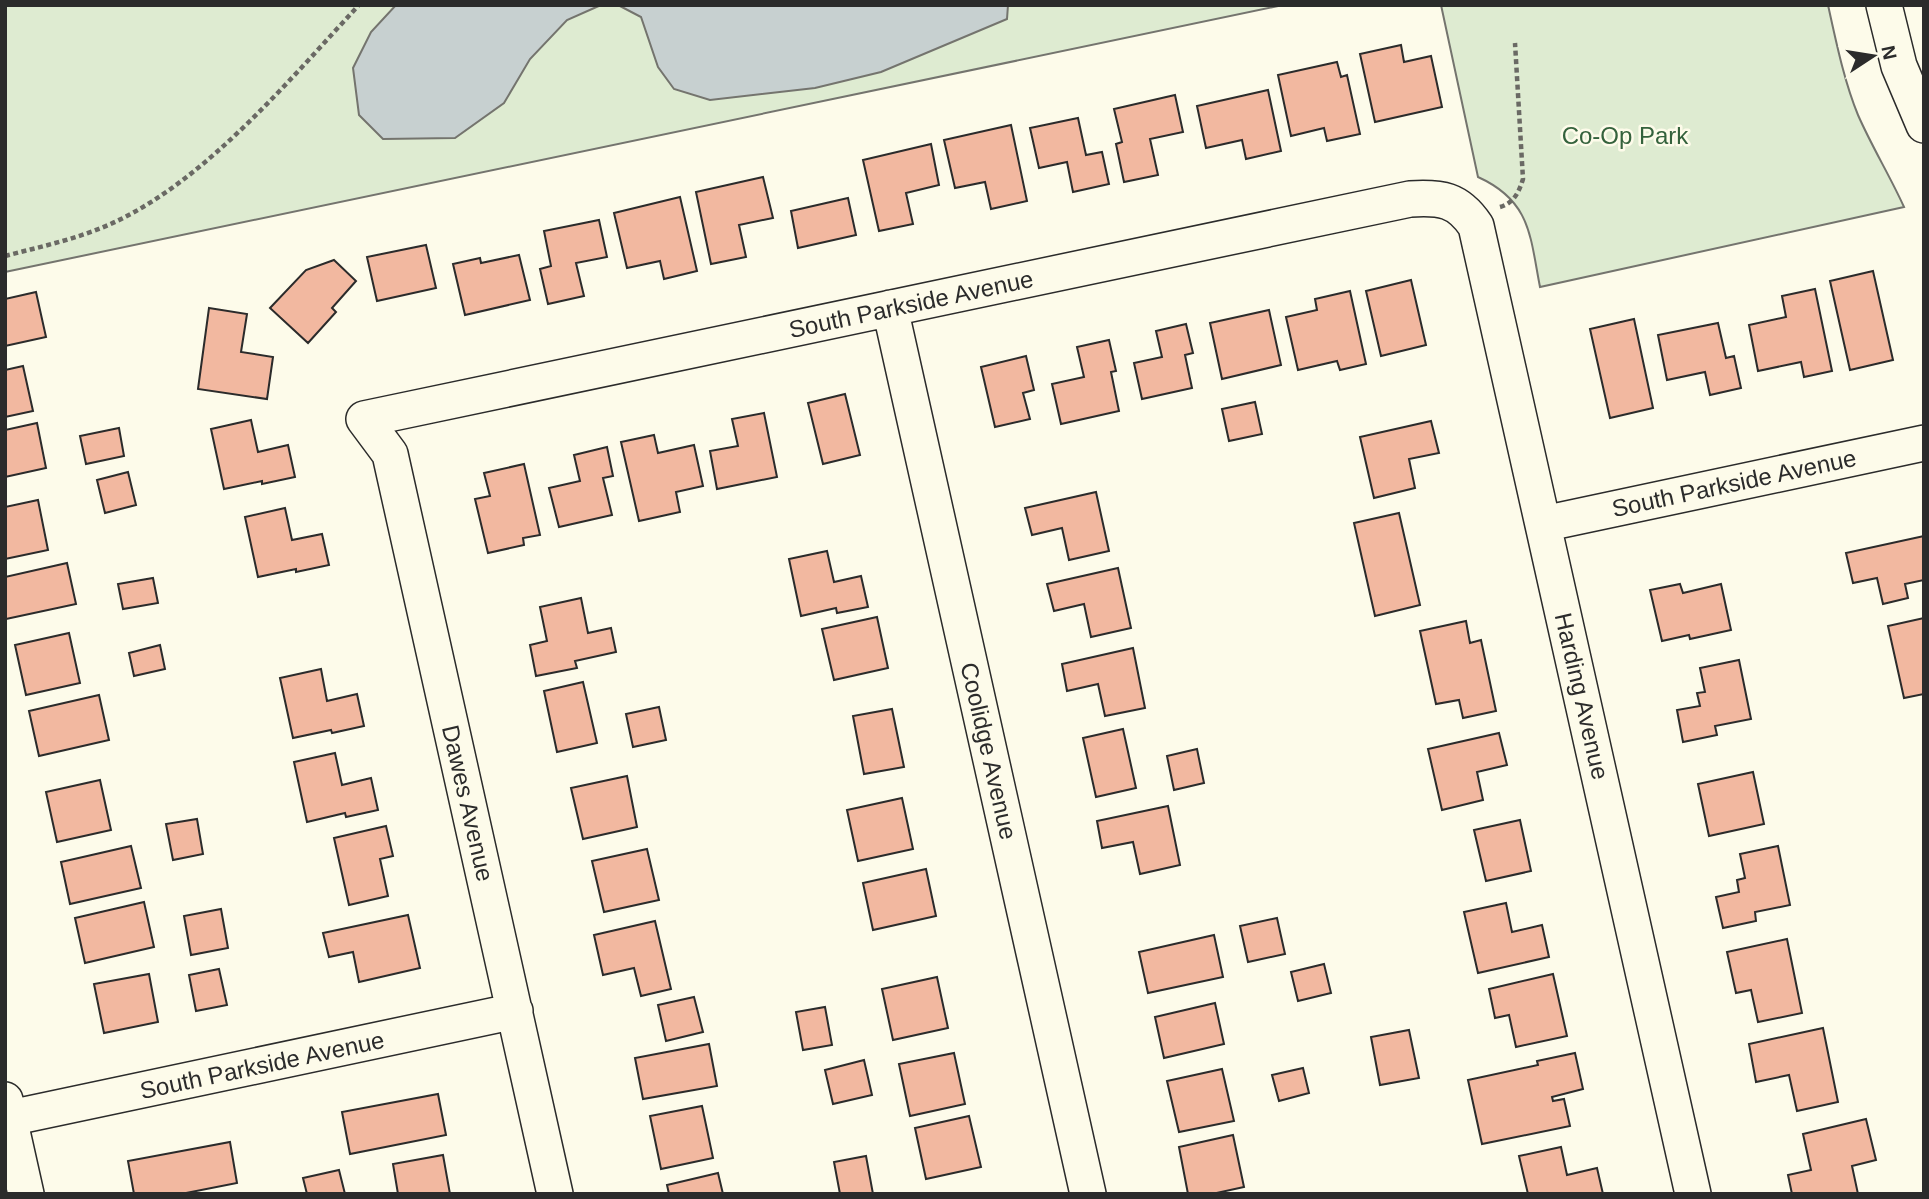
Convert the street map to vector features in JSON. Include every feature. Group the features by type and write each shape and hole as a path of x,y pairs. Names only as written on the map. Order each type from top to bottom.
{"street":[{"path":"1884,5 1899,66 1924,125"},
{"name":"South Parkside Avenue","path":"364,419 1410,199 1441,199 1462,210"},
{"name":"Harding Avenue","path":"1462,210 1476,226 1481,247 1693,1194"},
{"name":"Coolidge Avenue","path":"890,308 1088,1194"},
{"name":"Dawes Avenue","path":"364,419 390,454 555,1194"},
{"name":"South Parkside Avenue","path":"1544,524 1924,443"},
{"name":"South Parkside Avenue","path":"7,1113 515,1012"},
{"path":"7,1113 26,1194"}],"path":[{"path":"5,256 88,233 159,197 188,175 251,118 359,5"},
{"path":"1462,210 1506,205 1519,191 1523,179 1515,43"}],"green space":[{"path":"5,5 1283,5 5,272"},
{"name":"Co-Op Park","path":"1441,5 1828,5 1853,102 1904,207 1540,287 1530,236 1518,209 1509,197 1478,177"}],"shaded area":[{"path":"396,5 601,5 567,20 530,59 504,103 455,138 383,139 359,115 353,68 371,32"},
{"path":"618,5 1008,5 1007,19 881,72 815,88 710,100 674,89 658,67 641,17"}],"building":[{"path":"1401,45 1404,62 1431,56 1442,107 1375,122 1360,54"},
{"path":"1337,62 1341,77 1347,75 1360,134 1327,141 1324,128 1291,136 1278,75"},
{"path":"1268,90 1281,151 1246,159 1242,140 1206,148 1197,106"},
{"path":"1175,95 1183,132 1150,139 1158,175 1124,182 1116,144 1122,142 1114,109"},
{"path":"1078,118 1086,155 1102,152 1109,184 1073,192 1067,162 1039,168 1030,128"},
{"path":"1011,125 1027,201 991,209 985,182 955,188 944,140"},
{"path":"931,144 939,185 906,193 913,224 879,231 863,160"},
{"path":"763,177 773,218 739,225 746,257 711,264 696,192"},
{"path":"680,197 697,271 664,279 660,261 627,268 614,213"},
{"path":"848,198 856,235 798,248 791,211"},
{"path":"599,220 607,257 576,263 584,296 548,304 540,269 551,266 544,231"},
{"path":"426,245 436,288 377,301 367,257"},
{"path":"519,255 530,300 465,315 453,264 480,258 481,263"},
{"path":"334,260 356,281 332,308 336,312 308,343 270,308 306,270"},
{"path":"1873,271 1893,360 1850,370 1830,281"},
{"path":"1411,280 1426,345 1381,356 1366,291"},
{"path":"1815,289 1832,371 1804,377 1801,362 1758,371 1749,325 1786,317 1782,296"},
{"path":"1350,291 1366,364 1340,370 1337,361 1298,370 1286,317 1317,310 1315,299"},
{"path":"36,292 46,337 5,346 5,299"},
{"path":"209,308 247,314 241,352 273,357 267,399 198,389"},
{"path":"1269,310 1281,365 1222,379 1210,323"},
{"path":"1634,319 1653,408 1610,418 1590,329"},
{"path":"1718,323 1726,358 1734,356 1741,388 1710,395 1705,372 1667,380 1658,335"},
{"path":"1186,324 1193,353 1185,355 1192,388 1142,399 1134,363 1162,357 1156,331"},
{"path":"1109,340 1116,371 1111,372 1119,411 1061,424 1052,384 1084,377 1077,347"},
{"path":"1026,356 1034,390 1023,393 1030,419 995,427 981,367"},
{"path":"23,366 33,411 5,417 5,370"},
{"path":"845,394 860,455 823,464 808,403"},
{"path":"1255,402 1262,434 1229,441 1222,409"},
{"path":"764,413 777,477 717,489 710,451 738,446 732,419"},
{"path":"251,420 258,452 288,445 295,477 224,489 211,429"},
{"path":"1431,421 1439,453 1409,459 1415,488 1374,498 1360,437"},
{"path":"37,423 46,468 5,477 5,430"},
{"path":"119,428 124,456 86,464 80,436"},
{"path":"654,435 658,453 694,445 703,486 676,492 680,512 639,521 621,442"},
{"path":"607,447 613,476 603,478 612,515 559,527 549,488 580,481 574,455"},
{"path":"524,464 540,535 523,538 524,545 488,553 475,499 490,496 484,473"},
{"path":"128,472 136,505 105,513 97,480"},
{"path":"1096,492 1109,551 1069,560 1062,528 1032,535 1025,508"},
{"path":"38,500 48,550 5,559 5,507"},
{"path":"285,508 292,540 322,534 329,565 258,577 245,517"},
{"path":"1399,513 1420,605 1375,616 1354,523"},
{"path":"1924,536 1924,580 1905,584 1908,598 1883,604 1877,578 1853,583 1846,553"},
{"path":"827,551 834,582 861,576 868,607 837,613 836,608 801,616 789,559"},
{"path":"67,563 76,604 6,619 5,577"},
{"path":"1118,568 1131,628 1091,637 1084,604 1054,611 1047,584"},
{"path":"153,578 158,603 123,609 118,584"},
{"path":"1680,584 1683,593 1721,584 1731,630 1690,639 1689,635 1662,641 1650,590"},
{"path":"581,598 588,633 611,628 616,652 575,661 577,668 536,676 530,645 547,641 540,607"},
{"path":"877,617 888,668 834,680 822,629"},
{"path":"1924,618 1924,694 1904,698 1888,626"},
{"path":"1466,621 1470,643 1481,640 1496,711 1463,718 1459,700 1436,704 1420,631"},
{"path":"69,633 80,683 26,695 15,645"},
{"path":"160,645 165,669 134,676 129,653"},
{"path":"1133,648 1145,708 1105,716 1098,684 1067,691 1062,664"},
{"path":"1739,660 1751,719 1715,726 1717,735 1683,742 1677,710 1700,706 1697,693 1705,692 1700,668"},
{"path":"321,669 327,701 357,694 364,726 293,738 280,678"},
{"path":"583,682 597,743 557,752 544,691"},
{"path":"99,695 109,740 39,756 29,711"},
{"path":"659,707 666,740 633,747 626,714"},
{"path":"892,709 904,767 864,774 853,716"},
{"path":"1123,729 1136,788 1096,797 1083,738"},
{"path":"1499,733 1507,765 1477,772 1483,800 1442,810 1428,749"},
{"path":"1197,749 1204,783 1174,790 1167,756"},
{"path":"335,753 342,785 371,778 378,810 346,817 345,813 307,822 294,762"},
{"path":"1753,772 1764,824 1709,836 1698,784"},
{"path":"627,776 637,827 583,839 571,788"},
{"path":"100,780 111,830 57,842 46,792"},
{"path":"902,798 913,849 858,861 847,810"},
{"path":"1168,806 1180,865 1140,874 1133,842 1102,848 1097,821"},
{"path":"197,819 203,854 173,860 166,824"},
{"path":"1520,820 1531,871 1486,881 1474,830"},
{"path":"386,826 393,856 380,859 388,896 349,905 334,838"},
{"path":"131,846 141,888 70,904 61,862"},
{"path":"1778,846 1790,905 1755,912 1756,921 1723,928 1716,897 1739,892 1737,880 1745,878 1740,854"},
{"path":"647,849 659,900 604,912 592,861"},
{"path":"926,869 936,916 873,930 863,883"},
{"path":"144,902 154,947 85,963 75,918"},
{"path":"1506,903 1512,932 1542,925 1549,957 1478,973 1464,912"},
{"path":"221,909 228,948 191,955 184,916"},
{"path":"408,915 420,968 359,982 353,952 329,957 323,933"},
{"path":"1277,918 1285,954 1248,962 1240,926"},
{"path":"655,921 671,989 641,996 634,968 603,975 594,935"},
{"path":"1214,935 1223,977 1148,993 1139,952"},
{"path":"1787,939 1802,1013 1758,1022 1751,990 1736,993 1727,952"},
{"path":"1324,964 1331,993 1298,1001 1291,972"},
{"path":"219,969 227,1005 196,1011 189,975"},
{"path":"149,974 158,1022 104,1033 94,984"},
{"path":"1553,974 1567,1036 1516,1047 1509,1015 1495,1018 1489,989"},
{"path":"937,977 948,1028 893,1040 882,989"},
{"path":"694,997 703,1032 666,1041 658,1005"},
{"path":"1215,1003 1224,1044 1164,1058 1155,1017"},
{"path":"825,1007 832,1045 803,1050 796,1012"},
{"path":"1823,1028 1838,1102 1797,1111 1789,1075 1756,1082 1749,1044"},
{"path":"1409,1030 1419,1078 1380,1085 1371,1037"},
{"path":"709,1044 717,1086 643,1099 635,1058"},
{"path":"954,1053 965,1104 910,1116 899,1064"},
{"path":"1575,1053 1583,1089 1552,1097 1553,1101 1564,1099 1570,1126 1482,1144 1468,1080 1538,1065 1537,1061"},
{"path":"864,1060 872,1095 833,1104 825,1070"},
{"path":"1303,1068 1309,1093 1279,1101 1272,1075"},
{"path":"1222,1069 1234,1121 1179,1132 1167,1081"},
{"path":"438,1094 446,1135 350,1154 342,1112"},
{"path":"702,1106 713,1158 661,1169 650,1116"},
{"path":"969,1116 981,1167 926,1179 915,1128"},
{"path":"1866,1119 1876,1160 1852,1166 1858,1194 1792,1194 1788,1175 1811,1170 1803,1134"},
{"path":"1233,1135 1244,1187 1212,1194 1188,1194 1179,1147"},
{"path":"230,1142 237,1183 181,1194 134,1194 128,1161"},
{"path":"1561,1147 1567,1175 1597,1168 1603,1194 1528,1194 1519,1156"},
{"path":"443,1155 450,1194 398,1194 393,1164"},
{"path":"866,1156 873,1194 840,1194 834,1162"},
{"path":"339,1170 345,1194 307,1194 303,1178"},
{"path":"718,1173 723,1194 669,1194 667,1185"}]}
